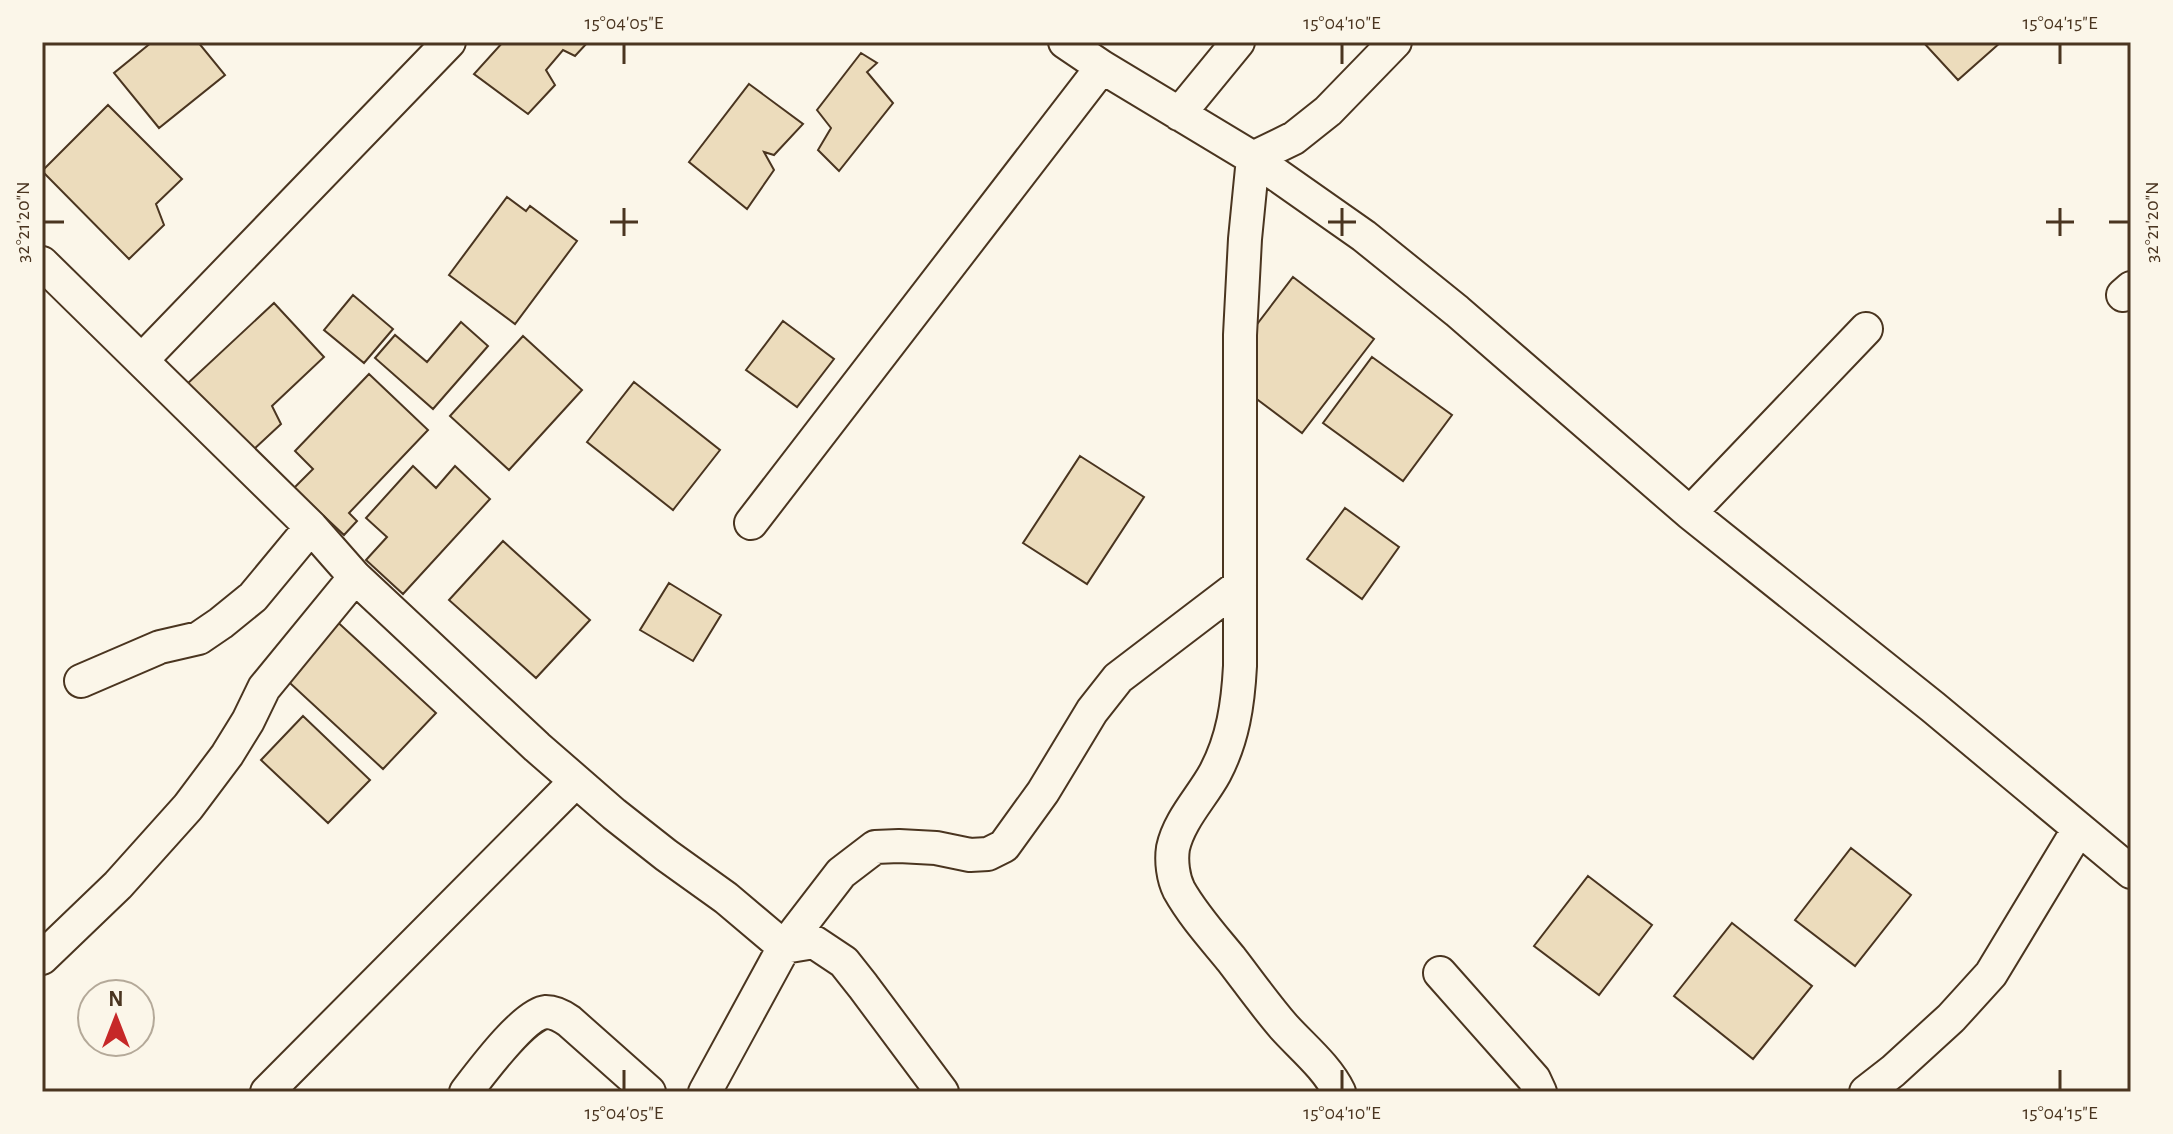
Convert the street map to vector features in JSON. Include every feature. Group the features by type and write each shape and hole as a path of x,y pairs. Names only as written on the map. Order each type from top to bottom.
{"street":[{"path":"142,360 449,42"},
{"path":"1065,42 1253,158 1364,236 1690,513 1933,707 2131,872"},
{"path":"1179,114 1238,42"},
{"path":"1253,158 1294,138 1328,111 1395,42"},
{"path":"751,523 1102,67"},
{"path":"1253,158 1240,335 1240,666 1234,722 1215,774 1181,829 1173,848 1172,868 1178,888 1197,915 1282,1025 1339,1092"},
{"path":"42,263 311,527 355,577 576,781 784,947 814,942 844,962 942,1092"},
{"path":"1690,513 1866,329"},
{"path":"81,681 160,647 199,638 253,597 311,527"},
{"path":"42,958 118,885 180,817 227,755 264,688 355,577"},
{"path":"713,1088 784,947 841,873 875,847 936,848 970,855 988,854 1004,846 1043,792 1092,711 1118,678 1240,585"},
{"path":"267,1092 576,781"},
{"path":"1866,1092 1951,1018 1991,974 2078,830"},
{"path":"1440,973 1534,1079 1540,1092"},
{"path":"466,1092 503,1046 536,1015 545,1012 569,1021 649,1092"}],"building":[{"path":"152,42 198,42 225,75 159,128 114,73"},
{"path":"503,42 588,42 575,56 563,50 546,70 555,85 528,114 474,74"},
{"path":"1923,42 2001,42 1958,80"},
{"path":"861,53 877,63 867,72 893,103 839,171 818,150 831,128 817,110"},
{"path":"749,84 803,124 774,155 764,152 774,170 747,209 689,162"},
{"path":"108,105 182,179 156,204 164,225 129,259 42,171"},
{"path":"507,197 526,211 530,206 577,241 515,324 449,275"},
{"path":"1293,277 1374,339 1302,433 1246,391 1245,340"},
{"path":"353,295 393,329 364,363 324,330"},
{"path":"274,303 324,357 272,406 281,424 251,452 187,384"},
{"path":"783,321 834,359 797,407 746,370"},
{"path":"461,322 488,346 433,409 375,358 395,335 427,362"},
{"path":"523,336 582,390 509,470 450,416"},
{"path":"1372,357 1452,415 1403,481 1323,423"},
{"path":"369,374 428,430 349,513 357,521 344,535 294,488 313,469 295,451"},
{"path":"634,382 720,450 673,510 587,442"},
{"path":"1080,456 1144,497 1087,584 1023,543"},
{"path":"413,466 436,488 455,466 490,499 403,594 366,560 387,537 366,518"},
{"path":"1345,508 1399,547 1362,599 1307,559"},
{"path":"503,541 590,620 536,678 449,600"},
{"path":"669,583 721,615 693,661 640,630"},
{"path":"331,616 436,713 383,769 278,672"},
{"path":"303,716 370,780 328,823 261,760"},
{"path":"1851,848 1911,895 1855,966 1795,920"},
{"path":"1588,876 1652,925 1599,995 1534,946"},
{"path":"1732,923 1812,986 1753,1059 1674,996"}]}
